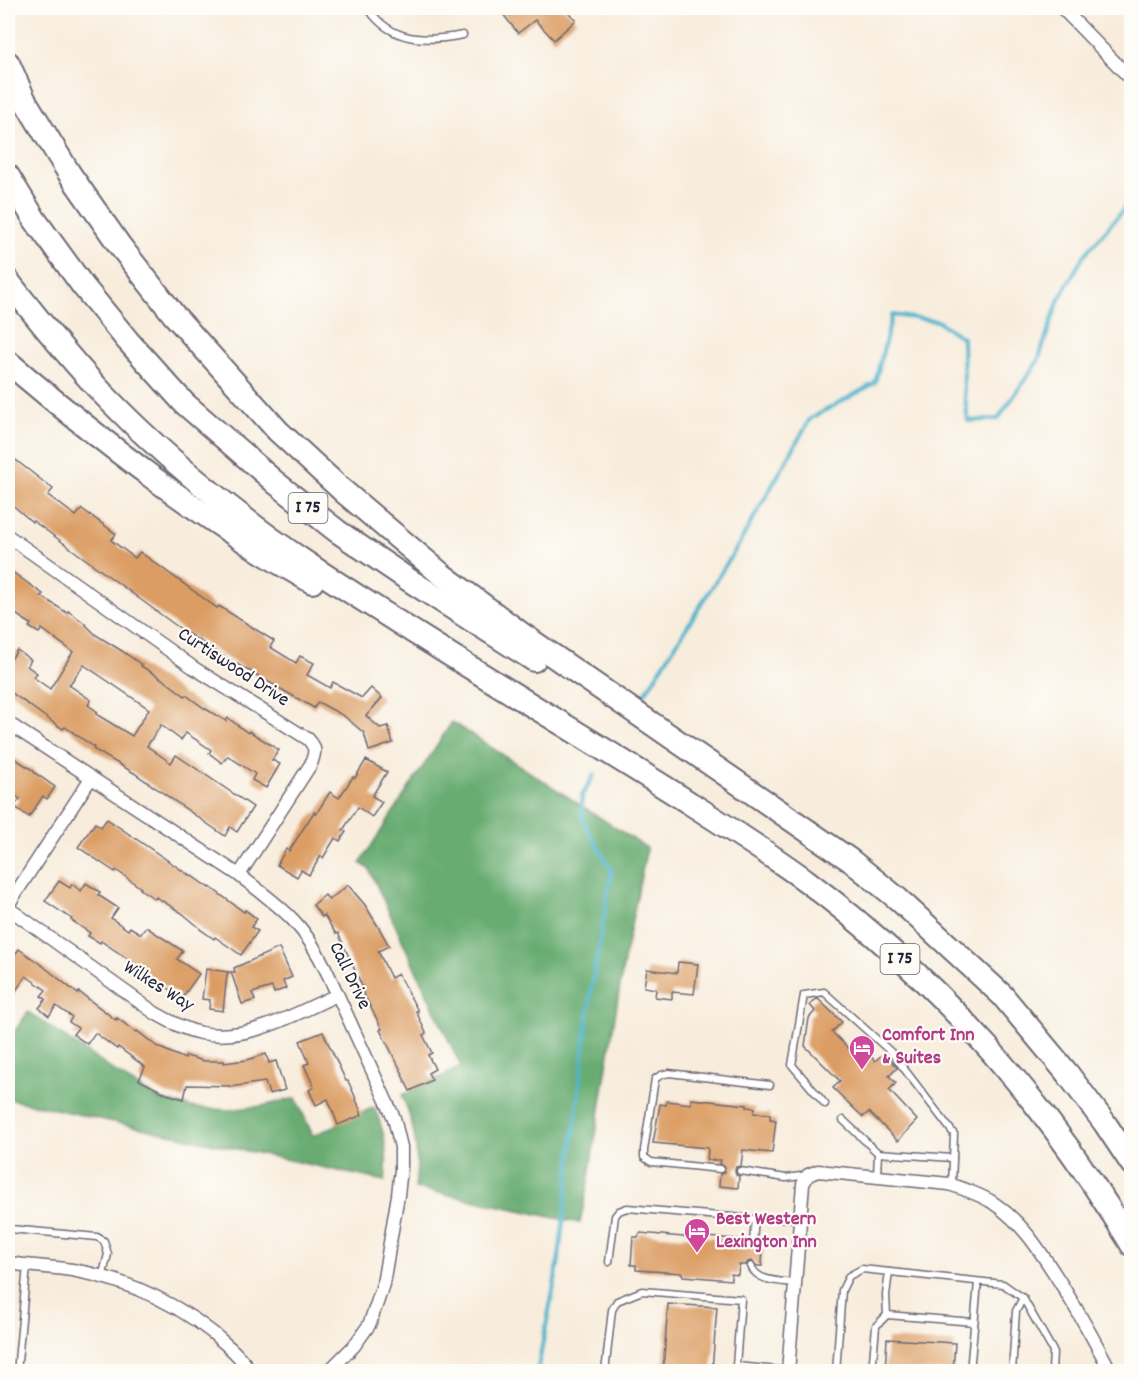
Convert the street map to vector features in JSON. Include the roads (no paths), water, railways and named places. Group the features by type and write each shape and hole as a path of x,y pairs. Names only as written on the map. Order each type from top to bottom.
{"highway":[{"path":"8,63 24,99 69,173 120,246 174,315 278,431 343,491 441,574 523,635 689,750"},
{"name":"I 75","path":"8,176 35,220 83,286 128,341 184,403 276,483 337,531 532,659 689,750 850,860 898,899 1002,995 1104,1122 1131,1164"},
{"name":"I 75","path":"8,281 51,336 110,401 167,455 240,516 322,573 424,639 740,835 808,882 865,928 956,1012 1045,1114 1131,1245"},
{"path":"8,362 122,456 267,556 599,746"}],"street":[{"path":"1062,8 1131,81"},
{"name":"Curtiswood Drive","path":"8,536 194,669 308,739 313,745 315,754 311,764 239,875"},
{"name":"Call Drive","path":"8,723 239,875 295,922 319,955 394,1118 401,1147 397,1201 383,1284 377,1303 369,1325 354,1346 328,1371"},
{"path":"8,906 91,778"},
{"name":"Wilkes Way","path":"8,906 155,1013 177,1025 200,1033 243,1034 265,1027 337,995"},
{"path":"788,1371 803,1184 808,1175 825,1171 952,1185 990,1201 1010,1216 1029,1235 1088,1329 1111,1371"},
{"path":"8,1263 72,1270 155,1296 197,1321 231,1348 252,1371"}],"lane":[{"path":"368,8 387,28 405,36 422,40 463,35"},
{"path":"825,1104 792,1065 804,995 824,992 892,1053 954,1134 952,1185"},
{"path":"720,1169 651,1162 644,1157 655,1079 669,1073 770,1085"},
{"path":"843,1120 878,1153 953,1158"},
{"path":"878,1153 878,1176"},
{"path":"740,1171 786,1178 808,1175"},
{"path":"609,1262 615,1216 619,1211 627,1208 754,1219 801,1218"},
{"path":"753,1243 754,1219"},
{"path":"8,1231 10,1229 97,1237 104,1241 108,1254 102,1278"},
{"path":"17,1371 27,1266"},
{"path":"752,1266 753,1272 759,1276 795,1284"},
{"path":"836,1371 842,1290 849,1276 862,1269 1004,1284 1023,1298 1053,1351 1052,1371"},
{"path":"872,1371 876,1326 887,1315 886,1295 889,1272"},
{"path":"970,1371 978,1282"},
{"path":"606,1371 612,1310 617,1301 642,1291 741,1299 736,1369 788,1371"},
{"path":"1012,1371 1016,1311 1023,1298"},
{"path":"887,1315 974,1322"}],"waterway":[{"path":"641,700 739,544 810,419 875,383 892,315 937,321 963,338 964,390 968,421 998,419 1038,361 1059,299 1083,257 1122,211 1132,195"},
{"path":"537,1372 558,1265 591,991 612,871 582,819 582,795 594,775"}],"place":[{"name":"Comfort Inn & Suites","path":"862,1071"},
{"name":"Best Western Lexington Inn","path":"697,1254"}]}
